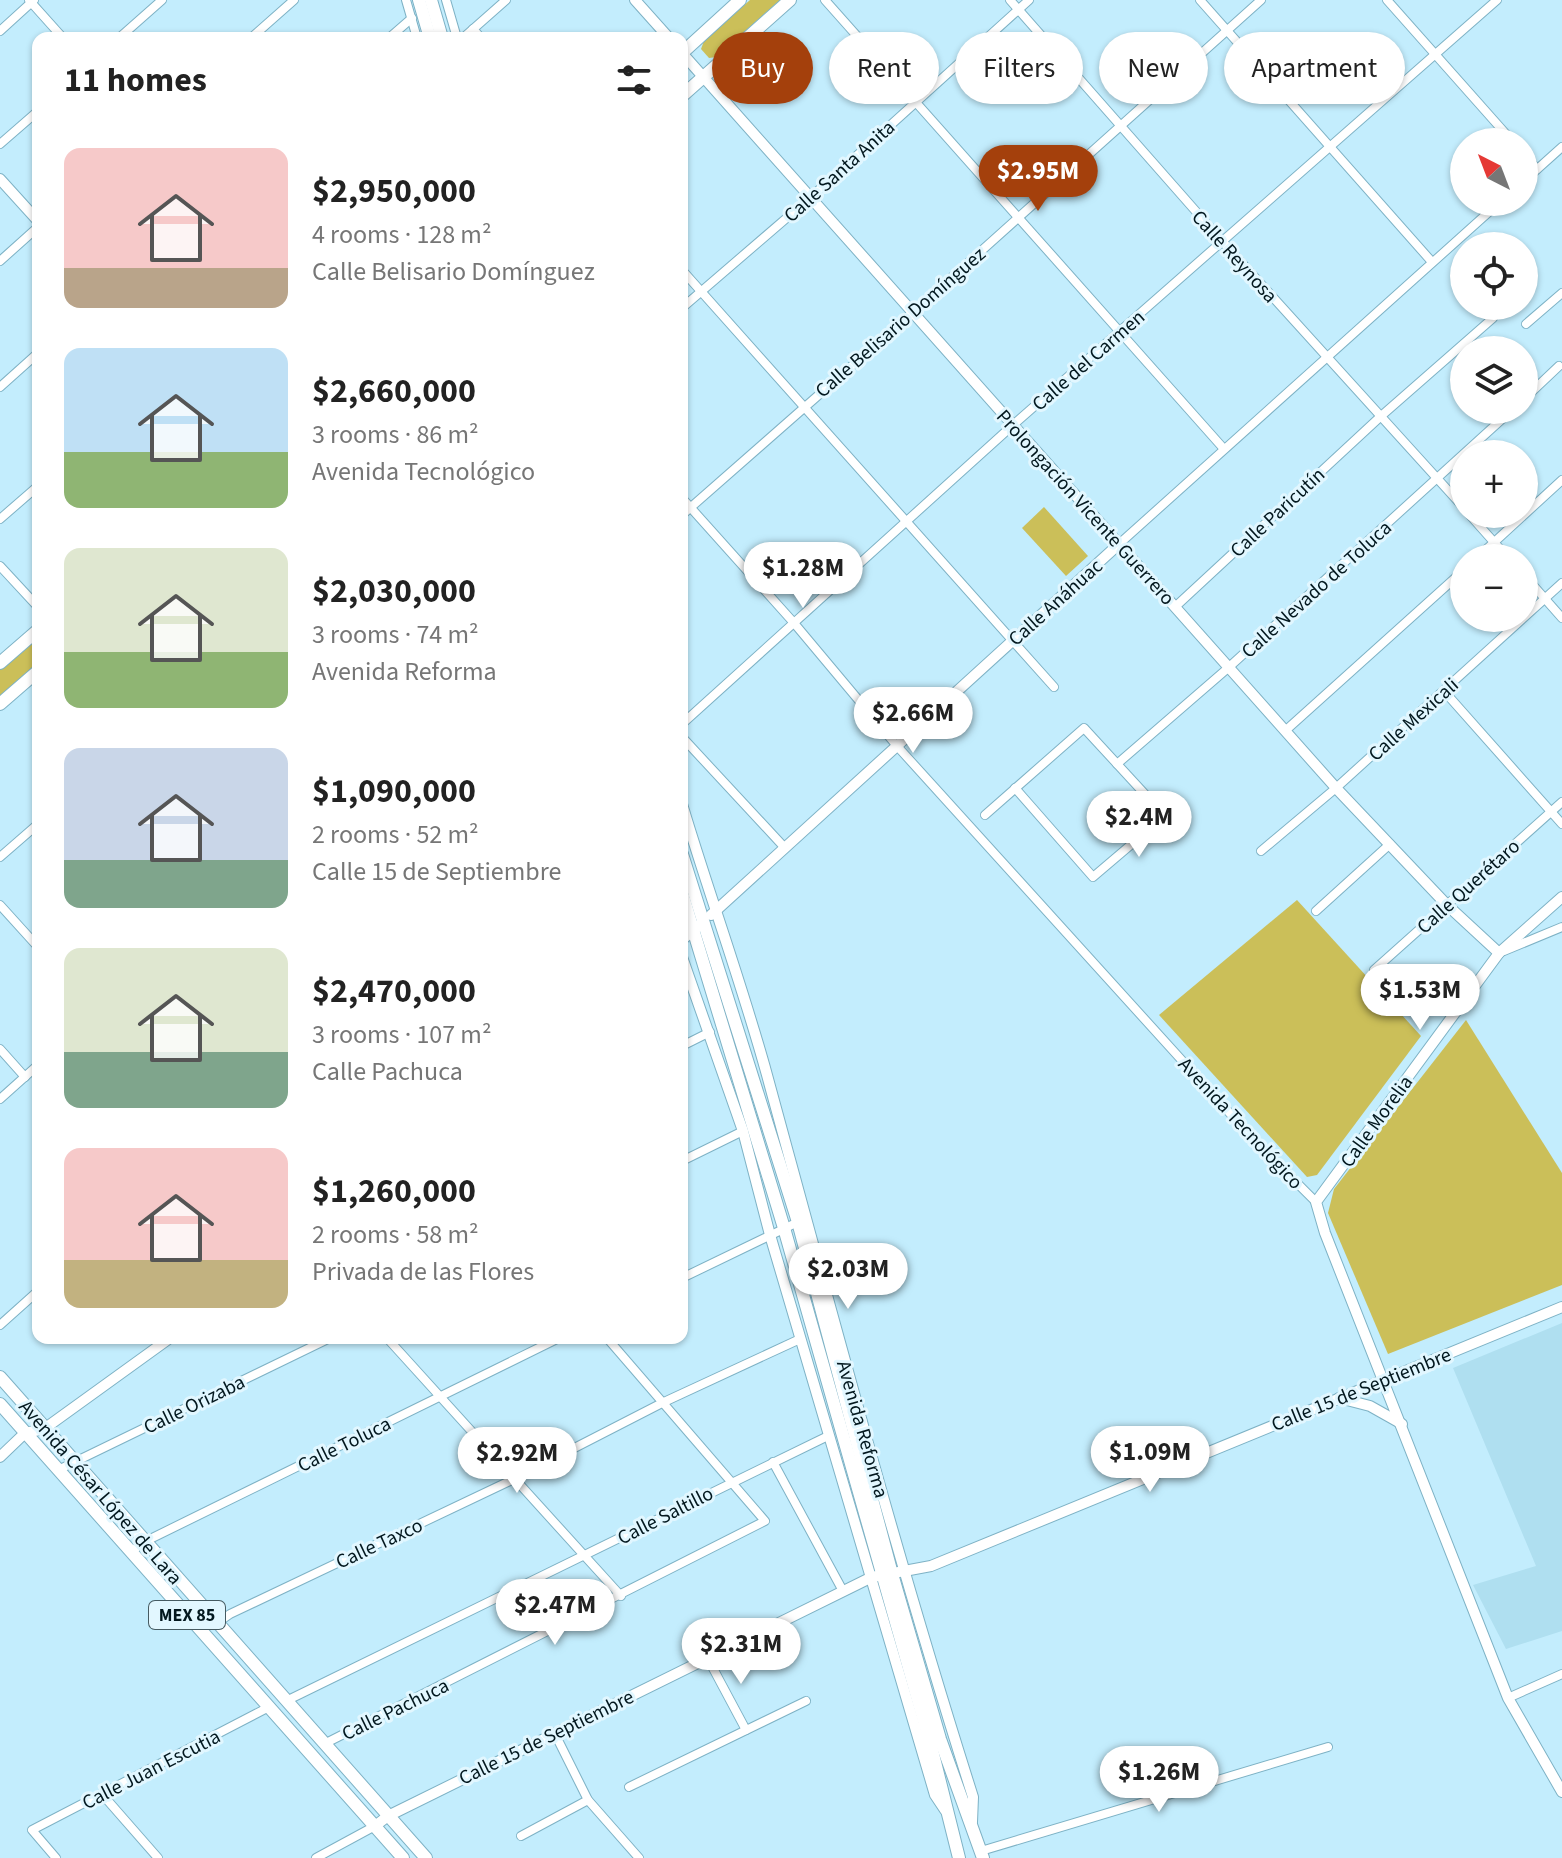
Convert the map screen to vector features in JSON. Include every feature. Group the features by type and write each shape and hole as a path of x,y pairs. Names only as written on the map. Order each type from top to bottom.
{"main road":[{"path":"419,0 428,32"},
{"path":"431,0 440,32"},
{"path":"688,48 740,0"},
{"path":"688,91 790,0"},
{"path":"0,663 32,635"},
{"path":"0,704 32,676"},
{"name":"Avenida Reforma","path":"688,881 744,1098 887,1575 940,1739 982,1855"},
{"name":"Avenida Reforma","path":"688,905 698,926 801,1221 959,1858"},
{"path":"743,1131 746,1117 744,1098"},
{"name":"Avenida César López de Lara","path":"0,1377 426,1858"},
{"name":"Avenida César López de Lara","path":"0,1404 403,1858"}],"street":[{"path":"126,32 162,0"},
{"path":"258,32 294,0"},
{"path":"406,0 416,32"},
{"path":"446,0 455,32"},
{"path":"470,32 506,0"},
{"path":"635,0 664,32"},
{"path":"825,0 854,32"},
{"name":"Calle Reynosa","path":"1010,0 1222,241 1450,492"},
{"name":"Calle Santa Anita","path":"939,81 1029,0"},
{"path":"1200,0 1432,262"},
{"name":"Calle Belisario Domínguez","path":"688,510 1261,0"},
{"path":"1387,0 1501,128"},
{"name":"Calle del Carmen","path":"688,719 1013,425 1497,0"},
{"path":"0,31 31,1 58,32"},
{"path":"396,32 412,18"},
{"path":"473,29 476,32"},
{"name":"Prolongación Vicente Guerrero","path":"688,60 1336,788 1446,904 1499,953"},
{"name":"Calle Santa Anita","path":"688,303 914,104"},
{"path":"920,104 1224,449"},
{"path":"0,144 32,116"},
{"path":"1538,168 1562,147"},
{"path":"0,179 32,217"},
{"name":"Calle Anáhuac","path":"688,935 1484,216"},
{"path":"0,261 32,230"},
{"path":"688,277 1054,687"},
{"path":"1526,324 1562,293"},
{"name":"Calle Paricutín","path":"1175,607 1380,417 1491,320"},
{"path":"0,387 32,361"},
{"path":"1538,386 1559,366"},
{"name":"Calle Nevado de Toluca","path":"1117,764 1228,668 1497,424"},
{"path":"1482,528 1494,542 1562,480"},
{"path":"0,519 32,491"},
{"name":"Avenida Tecnológico","path":"688,504 794,623 897,746 1255,1141 1316,1202 1325,1233 1508,1698 1562,1792"},
{"path":"0,566 32,601"},
{"path":"1285,731 1450,583"},
{"name":"Calle Mexicali","path":"1261,851 1336,788 1562,583"},
{"path":"1538,591 1562,618"},
{"path":"1444,691 1562,824"},
{"path":"985,815 1084,728 1165,816"},
{"path":"688,743 785,848"},
{"path":"1015,788 1093,877 1180,803"},
{"name":"Calle Querétaro","path":"1374,970 1562,802"},
{"name":"Avenida Reforma","path":"688,824 766,1072 801,1221"},
{"path":"0,857 32,829"},
{"path":"1316,911 1390,844"},
{"name":"Calle Morelia","path":"1316,1202 1499,953 1562,897"},
{"path":"0,905 32,940"},
{"path":"1499,953 1562,927"},
{"name":"Avenida Reforma","path":"688,973 743,1131 828,1436 887,1575"},
{"path":"688,1043 710,1032"},
{"path":"0,1049 25,1077"},
{"path":"0,1099 32,1071"},
{"path":"688,1158 743,1131"},
{"path":"688,1275 801,1221"},
{"path":"0,1325 32,1296"},
{"name":"Calle 15 de Septiembre","path":"375,1826 388,1816 554,1732 843,1591 887,1575 931,1566 1562,1307"},
{"name":"Calle Taxco","path":"217,1623 238,1610 514,1479 664,1402 800,1339"},
{"path":"0,1457 25,1433 44,1429 162,1344"},
{"name":"Calle Orizaba","path":"58,1470 318,1344"},
{"path":"393,1344 621,1596"},
{"name":"Calle Toluca","path":"131,1552 144,1542 547,1344"},
{"path":"612,1344 733,1481"},
{"path":"1339,1398 1370,1406 1402,1424"},
{"name":"Calle Saltillo","path":"286,1701 828,1436"},
{"path":"773,1462 843,1591"},
{"name":"Calle Pachuca","path":"324,1744 765,1521 733,1481"},
{"path":"707,1657 746,1730"},
{"path":"1508,1698 1562,1674"},
{"path":"629,1787 806,1701"},
{"name":"Calle Juan Escutia","path":"56,1858 32,1830 269,1707"},
{"path":"554,1732 588,1800 639,1858"},
{"path":"982,1855 1328,1747"},
{"path":"102,1794 158,1858"},
{"path":"521,1836 588,1800"},
{"path":"316,1858 375,1826"}],"shaded area":[{"path":"750,0 780,0 744,32 714,32"},
{"path":"712,34 712,58 701,49"},
{"path":"1044,507 1088,556 1066,576 1022,528"},
{"path":"32,641 32,668 0,697 0,669"},
{"path":"1297,900 1421,1036 1317,1175 1307,1177 1159,1015"},
{"path":"1466,1020 1562,1173 1562,1285 1388,1354 1328,1213 1334,1189"},
{"path":"1562,1323 1562,1631 1506,1649 1473,1585 1536,1566 1453,1368"}]}
